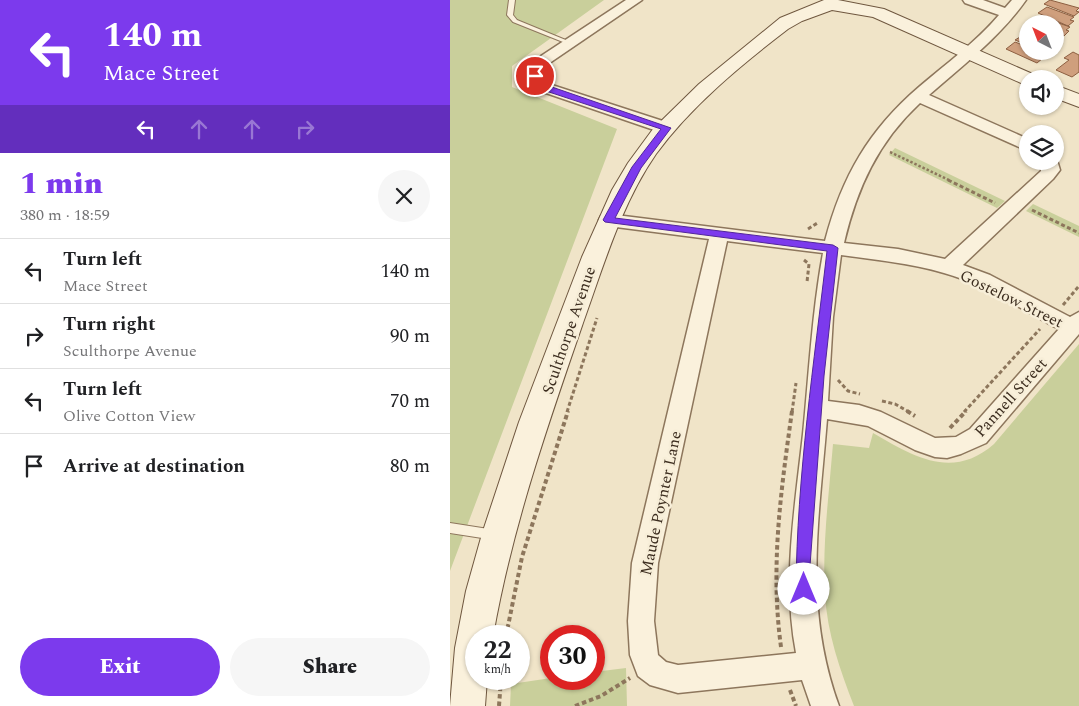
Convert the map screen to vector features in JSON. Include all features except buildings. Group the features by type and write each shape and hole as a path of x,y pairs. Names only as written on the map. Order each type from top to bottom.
{"street":[{"path":"635,0 546,59 537,68 535,76 538,82 546,88 666,128"},
{"name":"Sculthorpe Avenue","path":"790,20 801,0"},
{"path":"809,0 835,3 878,13 1019,75"},
{"path":"860,0 878,13"},
{"path":"970,0 1009,14"},
{"path":"825,706 813,665 803,607 804,551 816,409 833,248 842,206 857,172 891,122 918,96 969,53 1009,14 1019,0"},
{"name":"Sculthorpe Avenue","path":"466,706 482,601 498,536 515,481 608,220 637,167 666,128 689,103 717,78 790,20 835,3"},
{"path":"1064,95 1079,101"},
{"path":"918,96 1019,142"},
{"path":"948,267 1051,170"},
{"name":"Gostelow Street","path":"608,220 898,256 948,267 983,280 1052,317 1076,324"},
{"name":"Maude Poynter Lane","path":"719,234 645,563 641,621 644,655 648,666 660,675 678,679 813,665"},
{"name":"Pannell Street","path":"816,409 874,418 926,446 941,449 962,446 978,436 1076,324"}],"lane":[{"path":"512,0 510,15 515,21 570,43"},
{"path":"450,528 498,536"}],"path":[{"path":"892,144 887,151 1003,207"},
{"path":"1031,210 1079,234"},
{"path":"798,254 809,264 807,284"},
{"path":"950,429 1079,286"},
{"path":"508,625 522,556 600,309"},
{"path":"779,639 775,592 776,554 780,507 798,374"},
{"path":"575,706 601,696 630,678"},
{"path":"500,706 501,690"}],"green space":[{"path":"450,0 604,0 512,66 512,87 617,129 450,571"},
{"path":"895,148 1005,201 997,208 889,155"},
{"path":"1033,204 1079,226 1079,237 1026,211"},
{"path":"1079,344 1079,706 854,706 839,665 826,609 824,576 825,538 833,444 869,448 873,433 918,457 933,461 949,463 964,461 979,455 994,444"},
{"path":"626,668 627,706 510,706 511,690 530,690 530,681 540,680 540,690 605,690 605,671"}],"route":[{"path":"535,76 538,82 546,88 666,128 637,167 608,220 833,248 818,376 804,551 804,589"}]}
